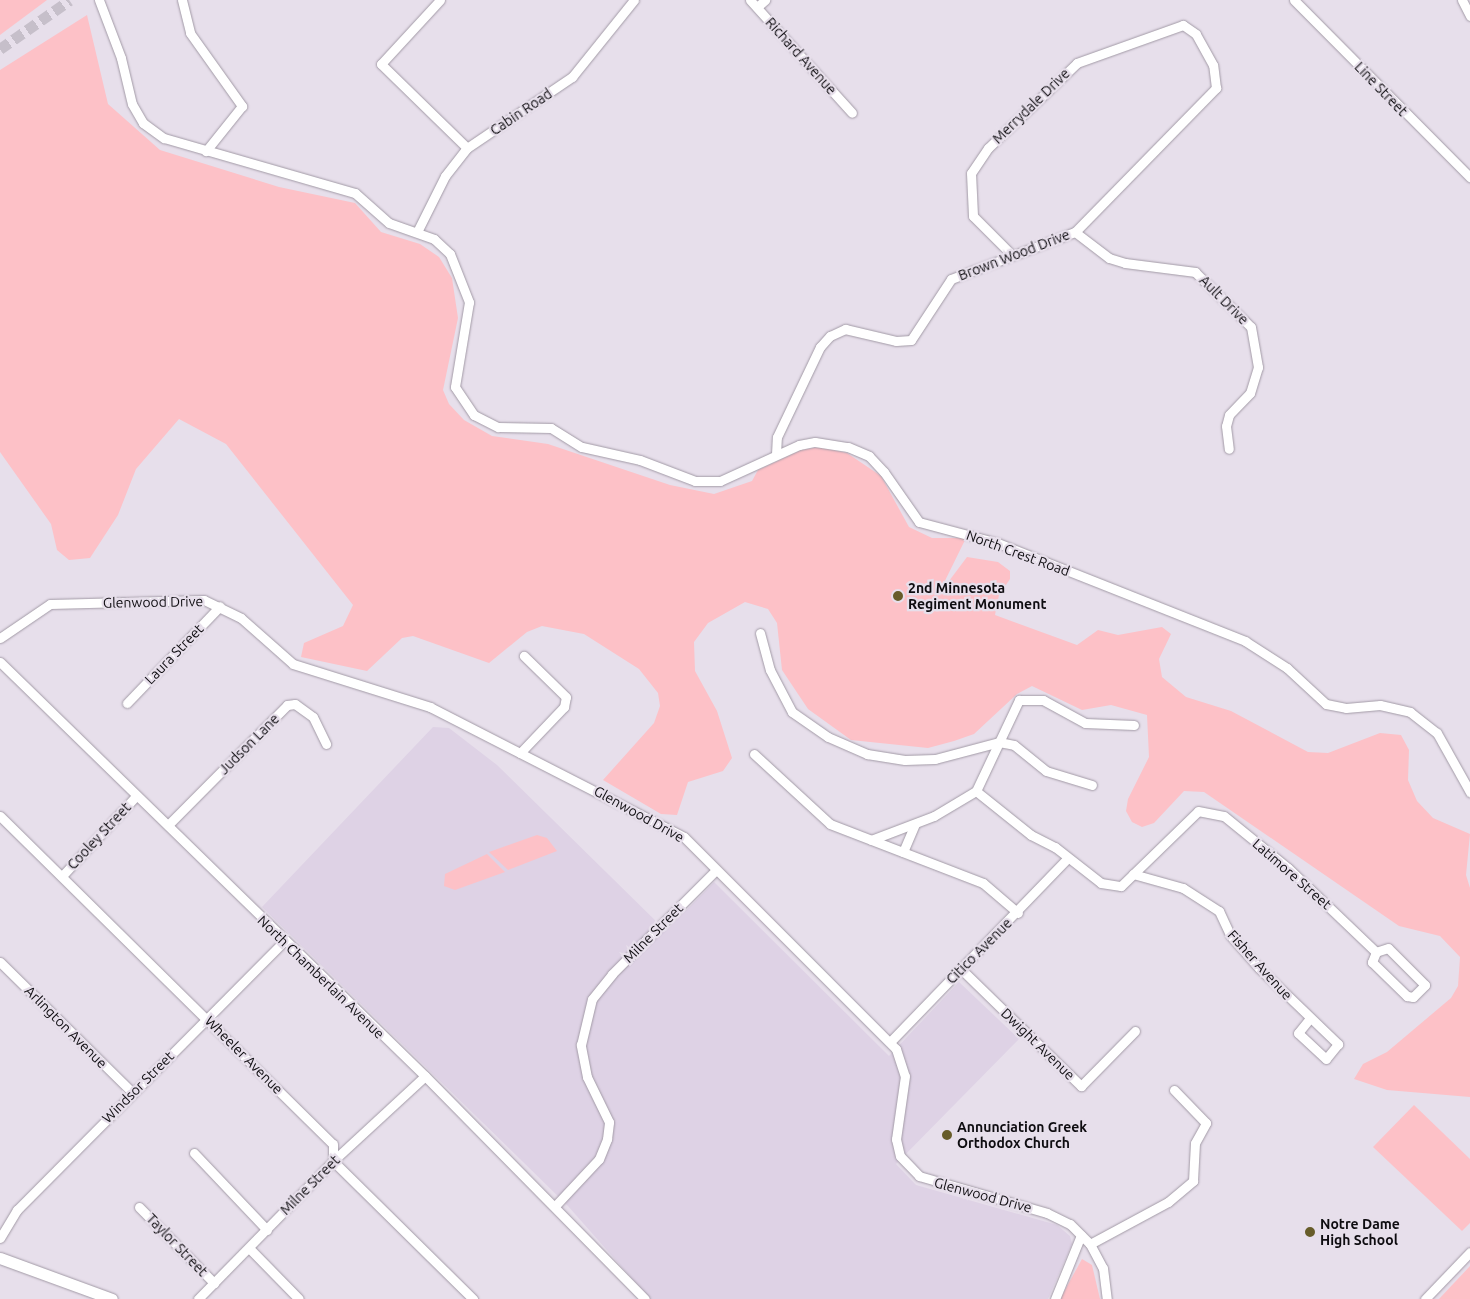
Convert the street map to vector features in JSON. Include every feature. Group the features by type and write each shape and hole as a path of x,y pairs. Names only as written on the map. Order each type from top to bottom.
{"main road":[{"path":"0,1258 112,1299"}],"street":[{"name":"North Crest Road","path":"99,0 121,58 132,104 143,123 164,138 206,151 238,157 323,186 338,187 355,193 389,222 418,230 450,254 461,274 469,302 455,387 474,415 498,427 551,428 582,447 640,460 695,481 720,481 776,454 815,442 848,447 869,456 884,472 919,522 998,543 1244,641 1287,668 1326,704 1346,708 1380,706 1410,712 1437,733 1470,792"},
{"path":"182,0 190,33 242,106 206,151"},
{"path":"440,0 381,64 467,148"},
{"name":"Cabin Road","path":"418,230 445,176 467,148 572,77 634,0"},
{"name":"Richard Avenue","path":"750,0 852,113"},
{"path":"757,7 765,0"},
{"name":"Line Street","path":"1294,0 1470,177"},
{"path":"1462,0 1470,16"},
{"name":"Merrydale Drive","path":"1012,255 973,216 971,173 988,148 1058,78 1077,63 1183,25 1196,34 1213,65 1216,88"},
{"name":"Brown Wood Drive","path":"776,454 777,437 820,347 830,336 844,329 896,341 911,340 951,279 1075,232 1216,88"},
{"name":"Ault Drive","path":"1075,232 1109,258 1125,263 1195,272 1251,327 1258,367 1250,393 1229,414 1226,426 1229,449"},
{"name":"Glenwood Drive","path":"0,638 50,604 204,600 220,606 293,664 430,707 670,829 716,870 890,1042 905,1076 896,1139 900,1156 919,1176 1047,1213 1081,1235 1090,1244 1103,1268 1107,1299"},
{"name":"Laura Street","path":"127,703 220,606"},
{"path":"760,633 770,670 792,712 828,737 867,754 905,760 935,759 999,742 1014,745 1046,771 1092,786"},
{"path":"520,753 564,707 566,697 524,656"},
{"name":"North Chamberlain Avenue","path":"0,662 168,825 283,942 425,1076 555,1206 640,1298"},
{"path":"871,840 915,824 976,791 999,742 1010,713 1020,700 1030,697 1085,723 1134,725"},
{"name":"Judson Lane","path":"168,825 288,705 295,704 313,718 326,744"},
{"path":"754,754 830,824 983,883 1018,912"},
{"path":"976,791 1101,883 1121,886 1133,874"},
{"name":"Cooley Street","path":"62,876 136,796"},
{"name":"Latimore Street","path":"1133,874 1198,811 1224,816 1288,868 1376,952"},
{"name":"Wheeler Avenue","path":"0,816 333,1144 333,1162"},
{"path":"903,852 915,824"},
{"name":"Citico Avenue","path":"890,1042 1018,912 1067,859"},
{"name":"Milne Street","path":"555,1206 599,1159 607,1139 609,1122 587,1077 580,1045 592,999 612,974 716,870"},
{"name":"Fisher Avenue","path":"1133,874 1183,888 1219,912 1230,935 1310,1018 1338,1044 1326,1059 1298,1033 1310,1018"},
{"name":"Windsor Street","path":"0,1238 17,1210 132,1092 283,942"},
{"name":"Latimore Street","path":"1388,948 1425,985 1412,997 1407,996 1372,962 1376,952 1388,948"},
{"name":"Arlington Avenue","path":"0,962 132,1092"},
{"name":"Dwight Avenue","path":"961,969 1081,1086 1135,1031"},
{"name":"Milne Street","path":"198,1299 333,1162 425,1076"},
{"path":"1090,1244 1187,1189 1193,1181 1198,1132 1206,1123 1174,1090"},
{"path":"194,1153 266,1230"},
{"path":"333,1162 473,1299"},
{"name":"Taylor Street","path":"139,1206 214,1283"},
{"path":"1055,1299 1081,1235"},
{"path":"249,1248 299,1299"},
{"path":"1425,1299 1470,1252"}],"shaded area":[{"path":"0,0 47,0 0,35"},
{"path":"87,15 108,104 160,150 279,187 355,203 381,232 420,244 439,257 452,278 458,318 443,390 449,404 464,420 492,436 548,444 670,485 714,494 752,481 758,470 801,450 819,447 847,453 881,476 909,527 932,538 966,538 937,597 967,557 998,562 1010,571 1010,579 999,595 995,615 1077,645 1098,630 1118,635 1162,627 1171,634 1159,659 1162,677 1186,697 1231,711 1308,752 1328,753 1380,733 1401,735 1409,750 1408,780 1417,801 1433,818 1470,834 1466,875 1470,888 1470,1097 1387,1090 1354,1079 1363,1064 1387,1052 1451,998 1458,986 1460,957 1440,936 1399,926 1204,792 1184,791 1154,823 1142,827 1132,822 1126,811 1128,799 1149,757 1147,715 1111,705 1082,710 1032,686 1017,694 974,734 954,741 928,748 851,740 808,709 782,670 777,623 768,609 745,602 708,623 694,642 695,671 717,711 732,758 723,771 688,782 677,815 661,814 603,780 654,723 660,706 658,693 639,669 584,634 542,626 527,632 489,663 413,636 402,638 367,671 301,657 304,643 343,626 353,605 226,444 179,419 136,469 118,515 90,558 69,560 57,550 51,524 0,452 0,70"},
{"path":"433,727 449,728 497,765 666,931 714,882 889,1056 959,982 1019,1039 896,1164 916,1185 1057,1225 1070,1236 1072,1244 1048,1299 650,1299 568,1206 262,907"},
{"path":"537,835 547,838 557,851 508,870 489,852"},
{"path":"487,854 505,872 455,890 444,886 445,874"},
{"path":"1414,1105 1470,1159 1470,1223 1462,1231 1373,1147"},
{"path":"1082,1259 1092,1265 1100,1299 1060,1299"},
{"path":"1470,1266 1470,1299 1439,1299"}],"tunnel":[{"path":"0,49 70,0"}],"place":[{"name":"2nd Minnesota Regiment Monument","path":"898,596"},
{"name":"Annunciation Greek Orthodox Church","path":"947,1135"},
{"name":"Notre Dame High School","path":"1310,1232"}]}
